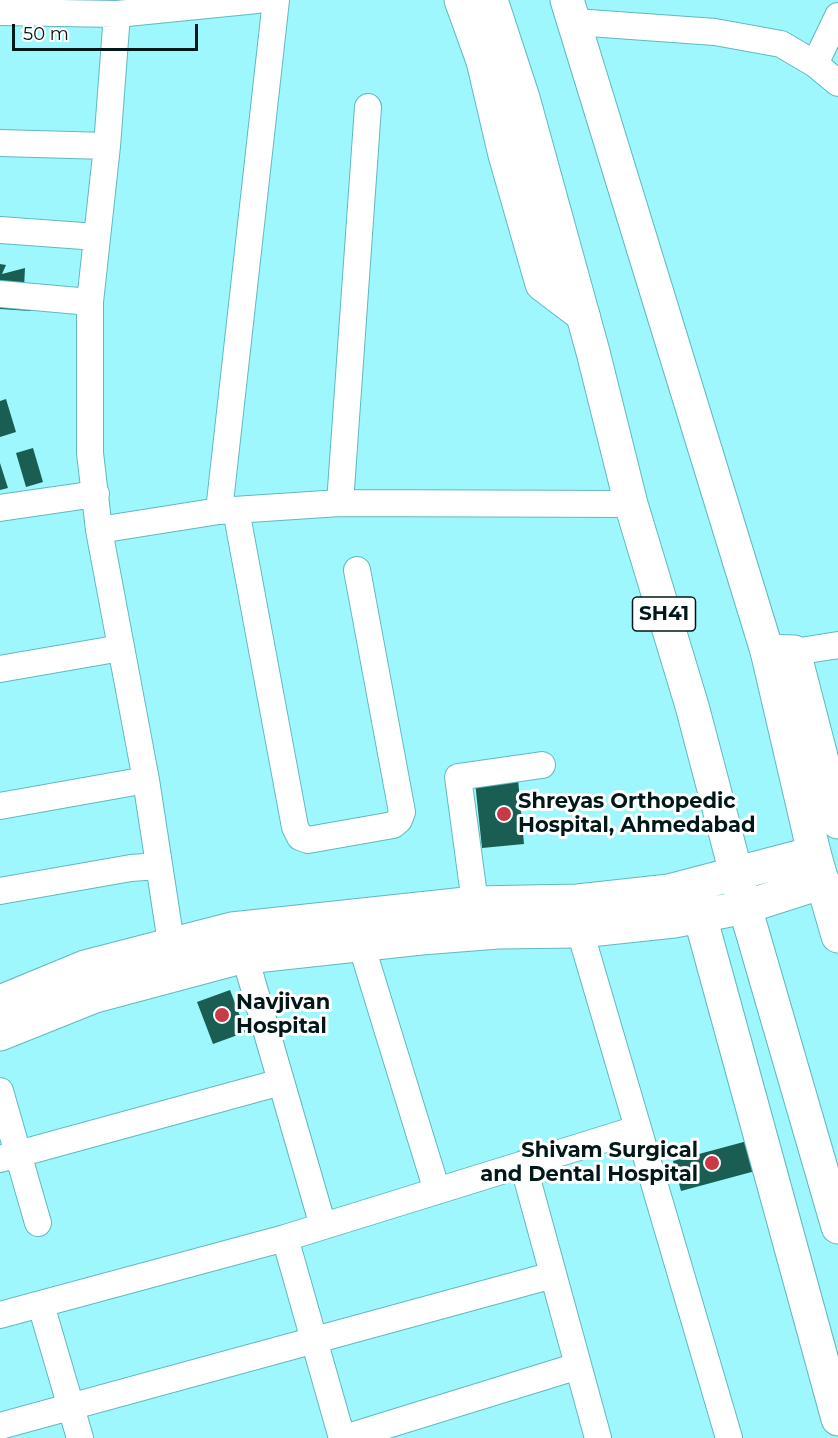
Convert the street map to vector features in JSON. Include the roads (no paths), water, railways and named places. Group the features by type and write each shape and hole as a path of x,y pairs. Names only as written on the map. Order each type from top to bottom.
{"main road":[{"path":"482,2 483,61 505,155 542,284 583,315"},
{"name":"SH41","path":"482,2 526,110 583,315 631,504 692,706 745,907 838,1227"},
{"path":"571,11 780,652 836,805"},
{"path":"780,652 819,868 838,936"},
{"path":"0,1034 95,996 232,929 475,903 601,899 669,891 737,875 819,868"},
{"path":"0,1002 85,968 173,959 245,957 498,932 580,931 700,916 745,907 819,868"},
{"path":"700,916 838,1419"}],"street":[{"path":"0,12 117,14 257,0"},
{"path":"276,0 228,510 295,827 300,837 308,840 393,825 399,820 402,812 357,570"},
{"path":"571,11 781,44 814,64 838,83"},
{"path":"117,14 107,146 90,302 90,453 99,530 146,780 173,959"},
{"path":"814,64 838,16"},
{"path":"340,503 368,107"},
{"path":"0,143 107,146"},
{"path":"0,230 98,237"},
{"path":"0,294 90,302"},
{"path":"0,508 96,494"},
{"path":"99,530 228,510 340,503 631,504"},
{"path":"780,652 838,645"},
{"path":"0,669 121,648"},
{"path":"475,903 458,777 542,765"},
{"path":"0,806 146,780"},
{"path":"0,891 131,868 158,866"},
{"path":"580,931 729,1438"},
{"path":"361,944 436,1191"},
{"path":"245,957 323,1226"},
{"path":"10,1157 281,1082"},
{"path":"0,1091 10,1157 38,1223"},
{"path":"0,1315 285,1238 637,1129"},
{"path":"523,1164 598,1438"},
{"path":"285,1238 344,1438 578,1366"},
{"path":"0,1426 554,1275"},
{"path":"41,1305 80,1438"}],"place":[{"name":"Shreyas Orthopedic Hospital, Ahmedabad","path":"504,814"},
{"name":"Navjivan Hospital","path":"222,1015"},
{"name":"Shivam Surgical and Dental Hospital","path":"712,1163"}]}
